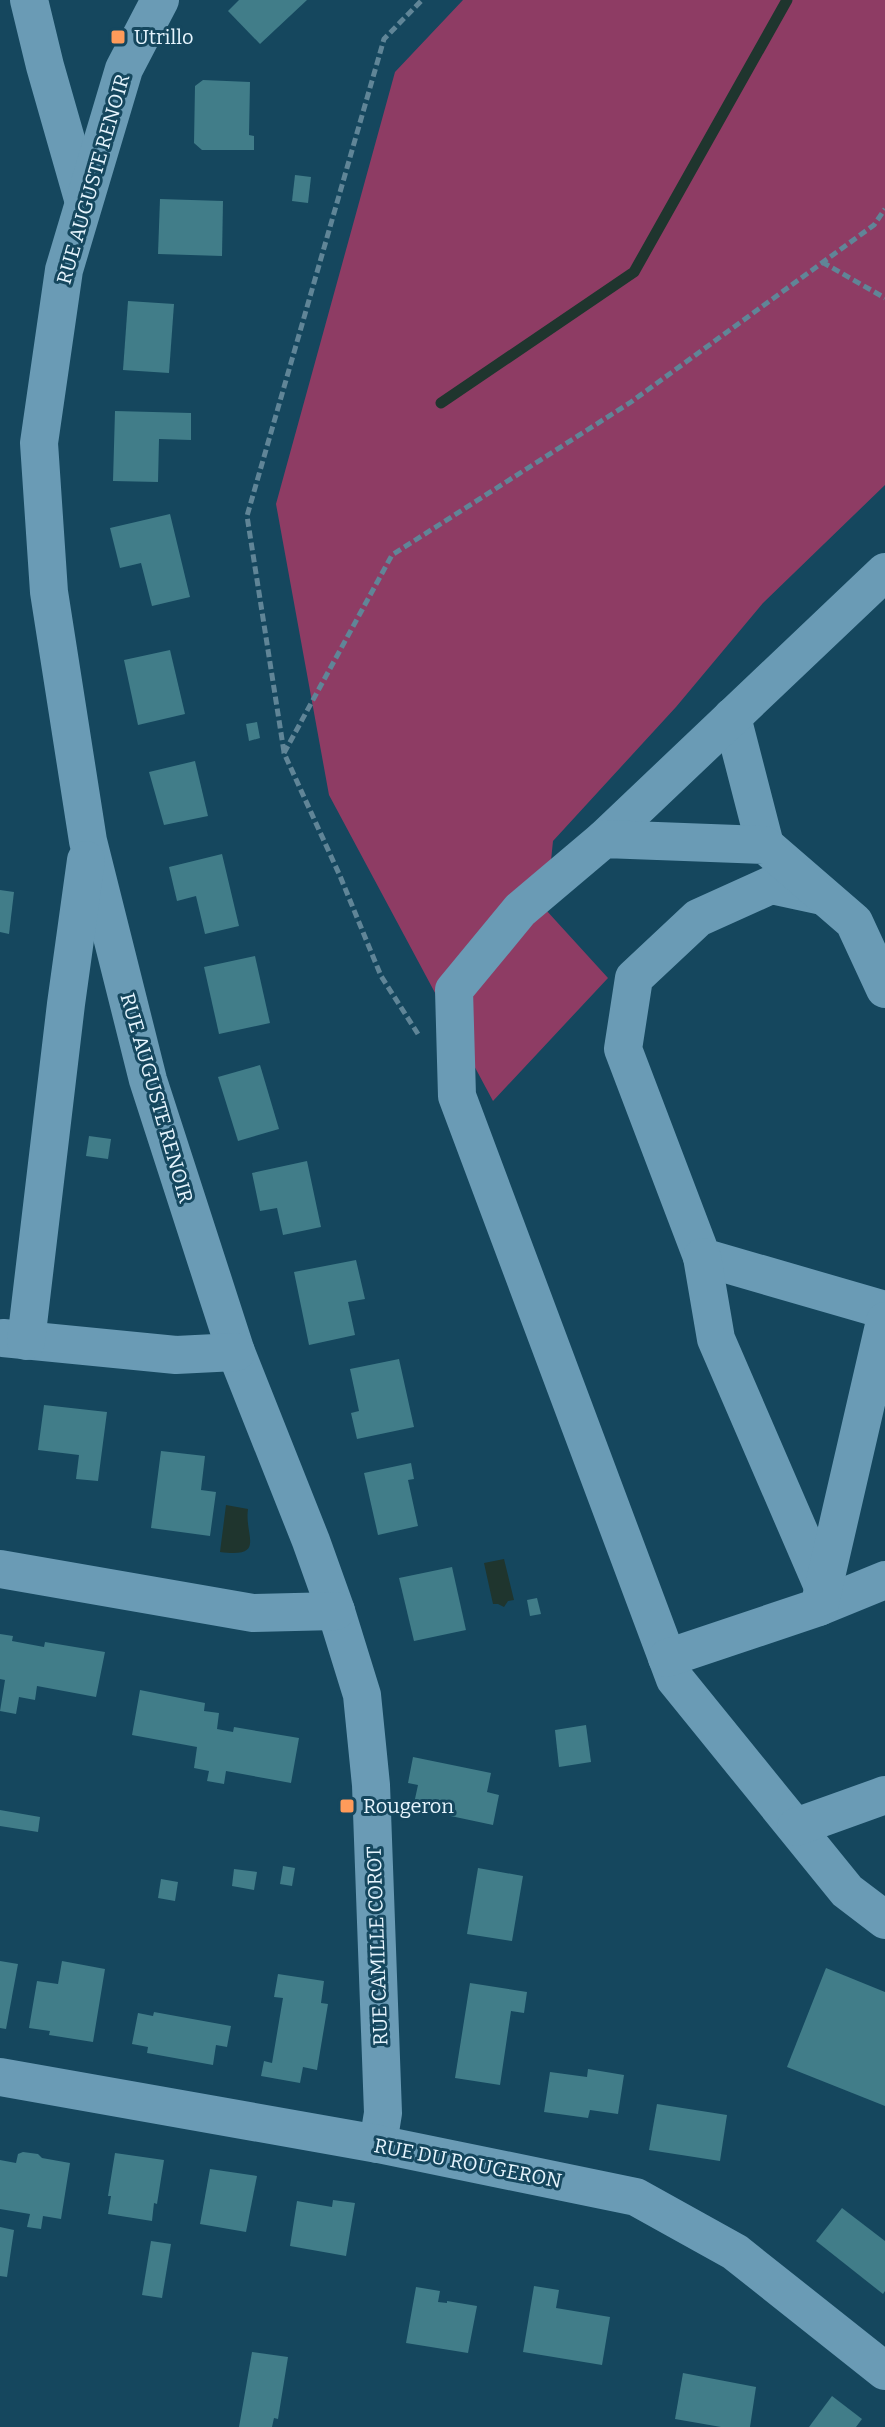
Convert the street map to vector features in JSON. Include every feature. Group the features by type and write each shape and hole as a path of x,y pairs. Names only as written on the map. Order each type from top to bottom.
{"street":[{"path":"29,0 83,199"},
{"name":"RUE AUGUSTE RENOIR","path":"160,0 124,69 64,270 39,443 49,592 88,841 148,1080 236,1352 336,1611"},
{"path":"885,572 604,839 520,910 454,990 457,1096 675,1679 847,1891 885,1920"},
{"path":"732,717 765,845 854,922 885,989"},
{"path":"604,839 765,845"},
{"name":"RUE AUGUSTE RENOIR","path":"88,841 64,1019 13,1340 176,1355 236,1352"},
{"path":"821,1597 716,1339 702,1257 623,1049 634,978 698,918 771,885 824,897"},
{"path":"702,1257 885,1310"},
{"path":"821,1597 885,1321"},
{"path":"0,1569 253,1613 336,1611"},
{"path":"667,1658 821,1597 885,1580"},
{"name":"RUE CAMILLE COROT","path":"336,1611 362,1695 371,1785 383,2113 378,2144"},
{"path":"796,1827 885,1795"},
{"name":"RUE DU ROUGERON","path":"0,2077 378,2144 636,2197 735,2252 885,2371"}],"path":[{"path":"422,0 384,39 247,516 284,753 381,976 424,1043"},
{"path":"284,753 392,555 631,402 874,225 885,209"},
{"path":"822,262 885,298"}],"shaded area":[{"path":"463,0 885,0 885,485 763,603 676,707 553,841 546,910 608,978 493,1101 329,795 276,504 395,72"},
{"path":"226,1505 248,1509 250,1543 244,1552 220,1552"},
{"path":"504,1559 514,1600 508,1601 504,1607 493,1604 484,1563"}],"building":[{"path":"239,0 307,0 260,44 228,11"},
{"path":"203,80 250,82 249,135 254,136 254,150 202,150 194,143 195,86"},
{"path":"295,175 311,177 308,203 292,201"},
{"path":"160,199 223,201 222,256 158,254"},
{"path":"128,301 174,304 169,373 123,370"},
{"path":"115,411 191,413 191,440 159,439 158,482 113,481"},
{"path":"170,514 190,597 152,606 141,563 120,568 110,528"},
{"path":"170,650 185,714 138,725 124,660"},
{"path":"257,722 260,738 249,741 246,724"},
{"path":"195,761 208,816 164,825 149,772"},
{"path":"222,854 239,926 205,934 196,896 177,901 169,867"},
{"path":"0,890 14,892 9,934 0,932"},
{"path":"255,956 270,1023 219,1034 204,967"},
{"path":"260,1065 279,1129 238,1141 218,1077"},
{"path":"89,1136 111,1139 108,1159 86,1156"},
{"path":"307,1161 321,1227 283,1235 277,1208 260,1211 252,1173"},
{"path":"356,1260 365,1299 348,1302 355,1335 309,1345 294,1272"},
{"path":"399,1359 414,1427 357,1439 351,1413 359,1411 350,1369"},
{"path":"44,1405 107,1412 98,1481 76,1479 79,1455 38,1450"},
{"path":"161,1451 205,1456 201,1490 216,1492 210,1536 151,1528"},
{"path":"411,1463 414,1479 408,1480 418,1526 378,1535 364,1473"},
{"path":"452,1567 466,1630 414,1641 399,1578"},
{"path":"537,1598 541,1614 530,1616 527,1600"},
{"path":"0,1634 13,1636 12,1641 44,1647 45,1642 105,1652 96,1697 37,1686 35,1700 19,1697 16,1714 0,1711 5,1680 0,1679"},
{"path":"140,1690 205,1703 204,1711 219,1713 217,1729 233,1732 234,1727 299,1738 291,1783 226,1771 224,1784 207,1781 209,1771 194,1768 197,1747 132,1735"},
{"path":"586,1725 591,1762 559,1767 555,1730"},
{"path":"413,1757 491,1773 487,1792 499,1795 493,1825 413,1808 418,1785 408,1783"},
{"path":"0,1810 40,1817 38,1832 0,1826"},
{"path":"283,1866 295,1868 292,1886 280,1884"},
{"path":"478,1868 523,1876 512,1941 467,1934"},
{"path":"234,1869 257,1872 254,1890 232,1886"},
{"path":"161,1879 178,1882 175,1901 158,1898"},
{"path":"0,1961 18,1964 6,2029 0,2028"},
{"path":"62,1961 105,1969 93,2042 49,2035 50,2031 29,2028 37,1981 58,1984"},
{"path":"826,1968 885,1992 885,2106 787,2067"},
{"path":"278,1974 324,1981 321,2003 328,2004 317,2070 303,2067 300,2083 261,2076 264,2061 272,2063 283,1998 274,1997"},
{"path":"470,1983 527,1992 524,2013 511,2011 500,2085 455,2078"},
{"path":"154,2012 231,2026 227,2047 216,2045 213,2065 147,2053 148,2047 132,2044 138,2013 153,2016"},
{"path":"588,2069 624,2075 618,2114 590,2110 588,2118 544,2112 550,2072 587,2077"},
{"path":"657,2104 727,2115 720,2161 649,2150"},
{"path":"23,2152 70,2163 61,2219 43,2216 41,2229 27,2227 30,2214 0,2209 0,2160 16,2163 18,2154"},
{"path":"115,2153 164,2160 152,2221 108,2214"},
{"path":"210,2169 257,2176 246,2232 200,2224"},
{"path":"333,2200 355,2203 346,2256 290,2246 297,2201 332,2207"},
{"path":"842,2208 885,2241 883,2294 816,2241"},
{"path":"0,2227 14,2230 7,2277 0,2276"},
{"path":"151,2241 171,2244 162,2298 142,2295"},
{"path":"534,2286 559,2290 556,2308 610,2317 602,2365 523,2352"},
{"path":"416,2287 440,2291 438,2302 477,2306 468,2353 406,2343"},
{"path":"252,2352 288,2357 278,2419 274,2418 272,2427 239,2427"},
{"path":"683,2373 756,2387 750,2427 721,2427 675,2419"},
{"path":"832,2396 862,2419 856,2427 809,2427"}],"waterway":[{"path":"441,403 634,272 787,0"}],"place":[{"name":"Utrillo","path":"118,37"},
{"name":"Rougeron","path":"347,1806"}]}
